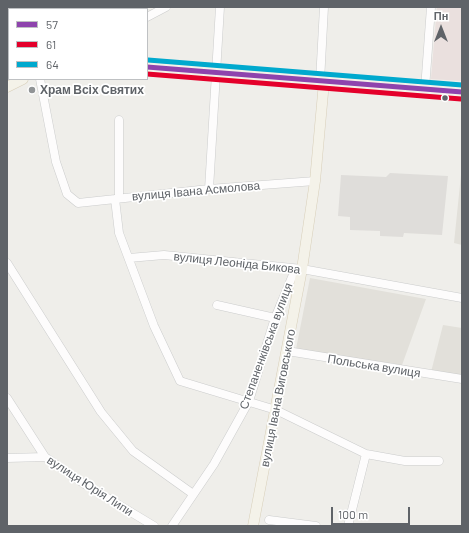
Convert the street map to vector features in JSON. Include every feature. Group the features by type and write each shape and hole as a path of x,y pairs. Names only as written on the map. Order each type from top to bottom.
{"main road":[{"path":"148,67 462,92"},
{"path":"7,87 21,80"},
{"name":"Степаненківська вулиця","path":"302,269 315,181 322,81"},
{"name":"вулиця Івана Виговського","path":"253,526 302,269"}],"street":[{"path":"148,16 166,7"},
{"path":"209,189 220,7"},
{"name":"Степаненківська вулиця","path":"322,81 324,7"},
{"path":"425,89 431,7"},
{"name":"вулиця Івана Асмолова","path":"40,80 56,162 68,194 78,203 209,189 315,181"},
{"path":"119,120 117,199 119,233 154,326 180,381 276,410 366,454 405,461 439,461"},
{"name":"вулиця Леоніда Бикова","path":"129,258 164,255 302,269 462,298"},
{"path":"7,263 105,417 133,451 193,494"},
{"name":"Степаненківська вулиця","path":"172,526 214,464 249,401 274,318 292,277 302,269"},
{"path":"217,305 274,318"},
{"name":"Польська вулиця","path":"287,351 462,379"},
{"name":"вулиця Юрія Липи","path":"7,398 44,457 86,485 154,526"},
{"path":"348,526 366,454"},
{"path":"7,458 44,457"},
{"path":"269,520 316,526"}],"shaded area":[{"path":"437,7 462,7 462,81 431,79"},
{"path":"462,165 462,245 454,243"},
{"path":"390,173 448,176 442,235 404,233 403,237 380,236 380,231 350,230 350,217 338,216 341,175 386,177"},
{"path":"310,278 426,299 402,365 296,349"},
{"path":"443,325 462,328 462,376 431,372"}],"transit line":[{"name":"64","path":"148,60 462,85"},
{"name":"57","path":"148,67 462,92"},
{"name":"61","path":"148,74 461,99"}],"place":[{"name":"Храм Всіх Святих","path":"32,90"}]}
